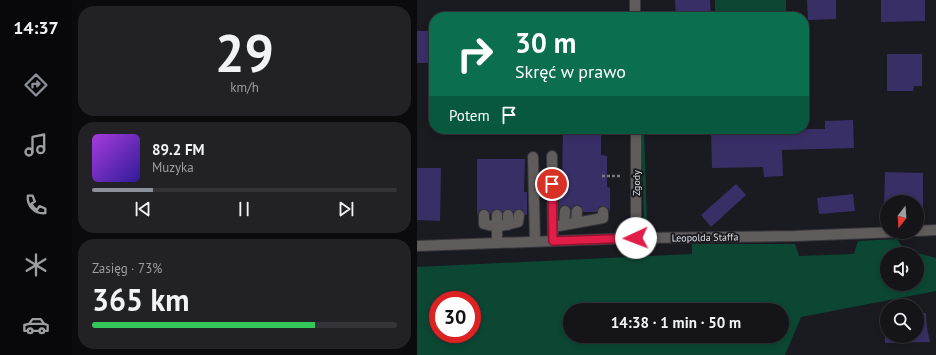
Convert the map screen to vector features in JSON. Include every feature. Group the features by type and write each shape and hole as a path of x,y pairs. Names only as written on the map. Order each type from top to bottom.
{"street":[{"path":"635,0 635,12"},
{"name":"Zgody","path":"636,134 636,238"},
{"path":"533,156 535,241"},
{"path":"552,156 553,241"},
{"path":"564,225 565,211"},
{"path":"576,223 577,212"},
{"path":"553,227 576,223 591,216 603,218 603,212"},
{"path":"484,215 484,224 497,227 512,218"},
{"path":"497,215 497,242"},
{"path":"924,231 936,230"},
{"name":"Leopolda Staffa","path":"417,246 497,242 636,238 795,236 880,233"}],"green space":[{"path":"715,0 786,0 786,12 715,12"},
{"path":"641,134 644,134 647,222 644,221"},
{"path":"897,239 902,247 880,247 880,291 924,291 924,255 936,258 936,291 894,299 880,299 880,302 801,317 785,355 417,355 417,267 692,254 692,244 795,244 799,256 854,254 858,241"}],"building":[{"path":"675,0 710,0 711,12 676,12"},
{"path":"807,0 836,0 836,19 809,20 809,12 808,12"},
{"path":"881,0 925,0 925,21 881,22"},
{"path":"417,31 429,31 429,63 417,63"},
{"path":"887,54 922,54 922,86 914,86 913,91 887,91"},
{"path":"853,120 854,148 782,150 783,176 764,177 763,167 712,168 711,134 809,134 809,129 825,129 825,121"},
{"path":"563,134 601,134 601,155 607,156 607,187 610,188 610,212 608,208 603,206 599,207 597,212 583,212 581,206 577,205 574,205 571,209 569,206 562,205 559,209 559,188 562,188"},
{"path":"477,159 525,159 524,192 527,192 527,215 525,215 523,210 520,209 514,212 508,209 503,212 497,209 493,210 490,215 488,210 484,209 480,210 477,215"},
{"path":"417,168 441,168 440,221 417,220"},
{"path":"885,172 923,173 923,195 884,195"},
{"path":"736,184 746,195 711,227 701,215"},
{"path":"853,194 855,211 819,214 817,198"},
{"path":"924,313 926,313 930,342 924,342"}],"route":[{"path":"552,184 553,241 636,238"}]}
